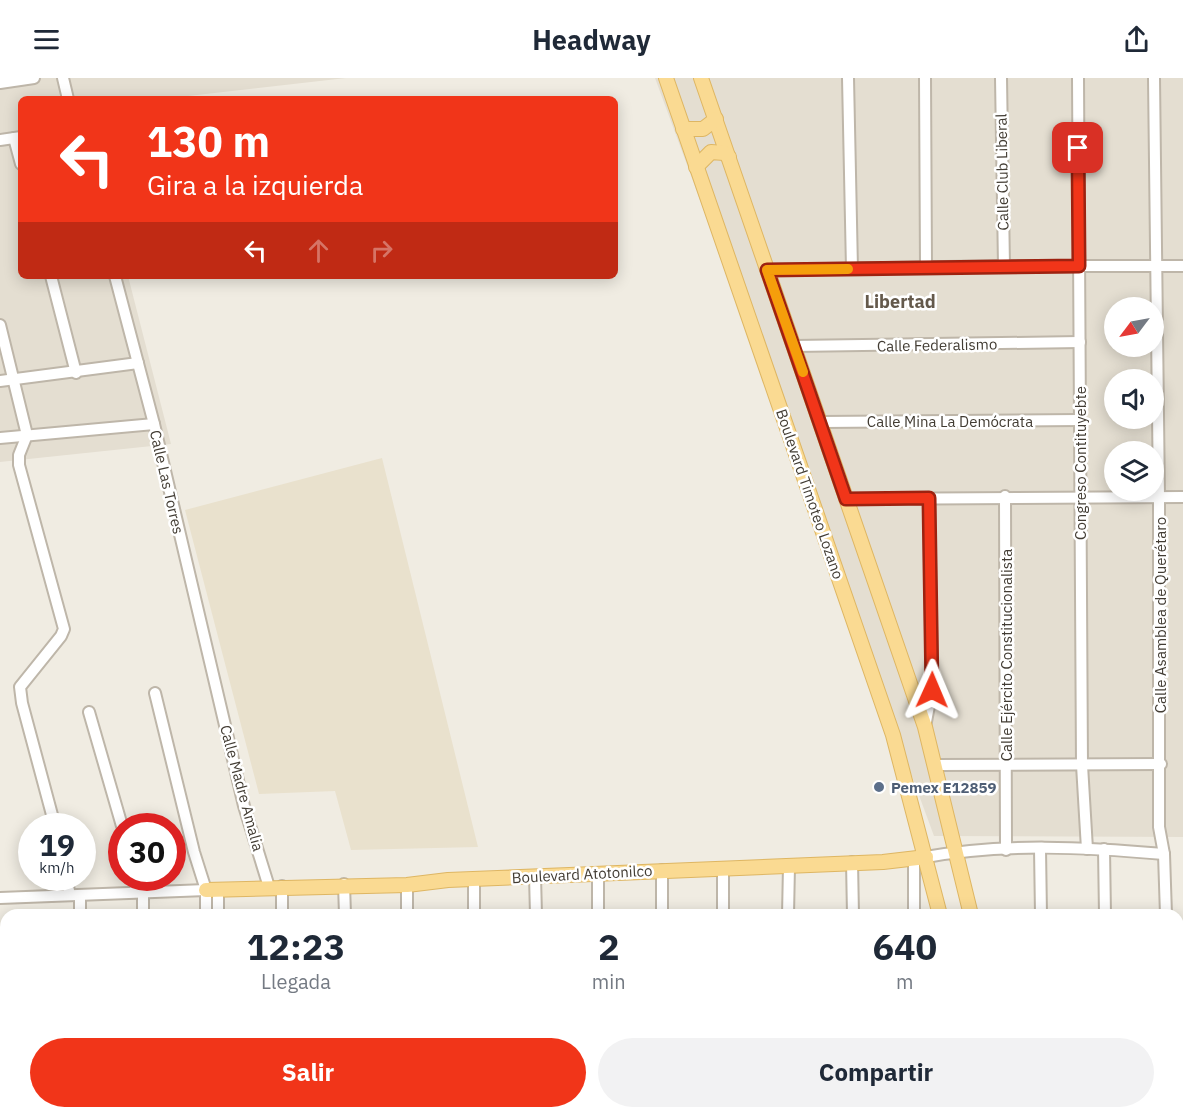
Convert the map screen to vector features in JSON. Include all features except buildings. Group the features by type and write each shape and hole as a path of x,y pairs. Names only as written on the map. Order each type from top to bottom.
{"main road":[{"name":"Boulevard Timoteo Lozano","path":"666,78 893,735 920,858 938,909"},
{"path":"701,78 925,727 936,765 969,909"},
{"path":"683,129 703,129 716,119"},
{"path":"696,167 711,152 724,153 729,157"},
{"name":"Boulevard Atotonilco","path":"212,890 345,884 407,885 474,879 789,866 920,858"}],"street":[{"path":"0,83 34,78"},
{"path":"63,78 67,96"},
{"path":"848,78 852,269"},
{"path":"925,78 926,267"},
{"name":"Calle Club Liberal","path":"1001,78 1004,266"},
{"name":"Congreso Contituyebte","path":"1078,78 1082,765 1087,849"},
{"name":"Calle Asamblea de Querétaro","path":"1154,78 1159,441"},
{"path":"0,140 18,137"},
{"path":"767,270 1183,266"},
{"path":"52,279 76,373"},
{"name":"Calle Las Torres","path":"116,279 154,424 217,688"},
{"path":"0,326 27,435 19,455 19,465 64,629 61,636 22,681 20,687 22,703 52,813"},
{"name":"Calle Federalismo","path":"794,346 1080,342"},
{"path":"0,381 76,373 138,363"},
{"name":"Calle Mina La Demócrata","path":"821,422 1080,420"},
{"path":"0,438 154,424"},
{"name":"Calle Ejército Constitucionalista","path":"1005,496 1006,850"},
{"path":"846,499 1104,496"},
{"path":"1164,497 1183,497"},
{"path":"925,727 932,690 929,498"},
{"name":"Calle Asamblea de Querétaro","path":"1160,501 1160,827 1164,854 1166,909"},
{"name":"Calle Madre Amalia","path":"217,688 244,806 275,886 281,909"},
{"path":"155,693 217,909"},
{"path":"89,712 118,813"},
{"path":"936,765 1161,764"},
{"path":"1040,849 1041,909"},
{"name":"Boulevard Atotonilco","path":"920,858 956,851 1040,849 1104,849 1164,854"},
{"path":"1104,849 1106,909"},
{"path":"915,909 920,858"},
{"path":"852,862 853,909"},
{"path":"788,909 789,866"},
{"path":"723,868 723,909"},
{"path":"662,870 662,909"},
{"path":"598,874 598,909"},
{"path":"535,876 536,909"},
{"path":"474,879 474,909"},
{"path":"345,884 345,909"},
{"path":"407,885 407,909"},
{"path":"207,909 212,890"},
{"name":"Boulevard Atotonilco","path":"0,898 212,890"},
{"path":"73,891 78,909"},
{"path":"140,892 142,909"}],"shaded area":[{"path":"0,78 346,78 188,96 18,96 18,279 129,279 171,444 0,462"},
{"path":"655,78 1183,78 1183,837 934,836"},
{"path":"382,458 478,847 351,850 335,791 259,794 185,510"}],"slow traffic":[{"path":"803,372 767,270 848,269"}],"place":[{"name":"Pemex E12859","path":"879,787"}],"district":[{"name":"Libertad","path":"900,301"}],"route":[{"path":"932,690 929,498 846,499 767,270 1079,266 1078,148"}]}
